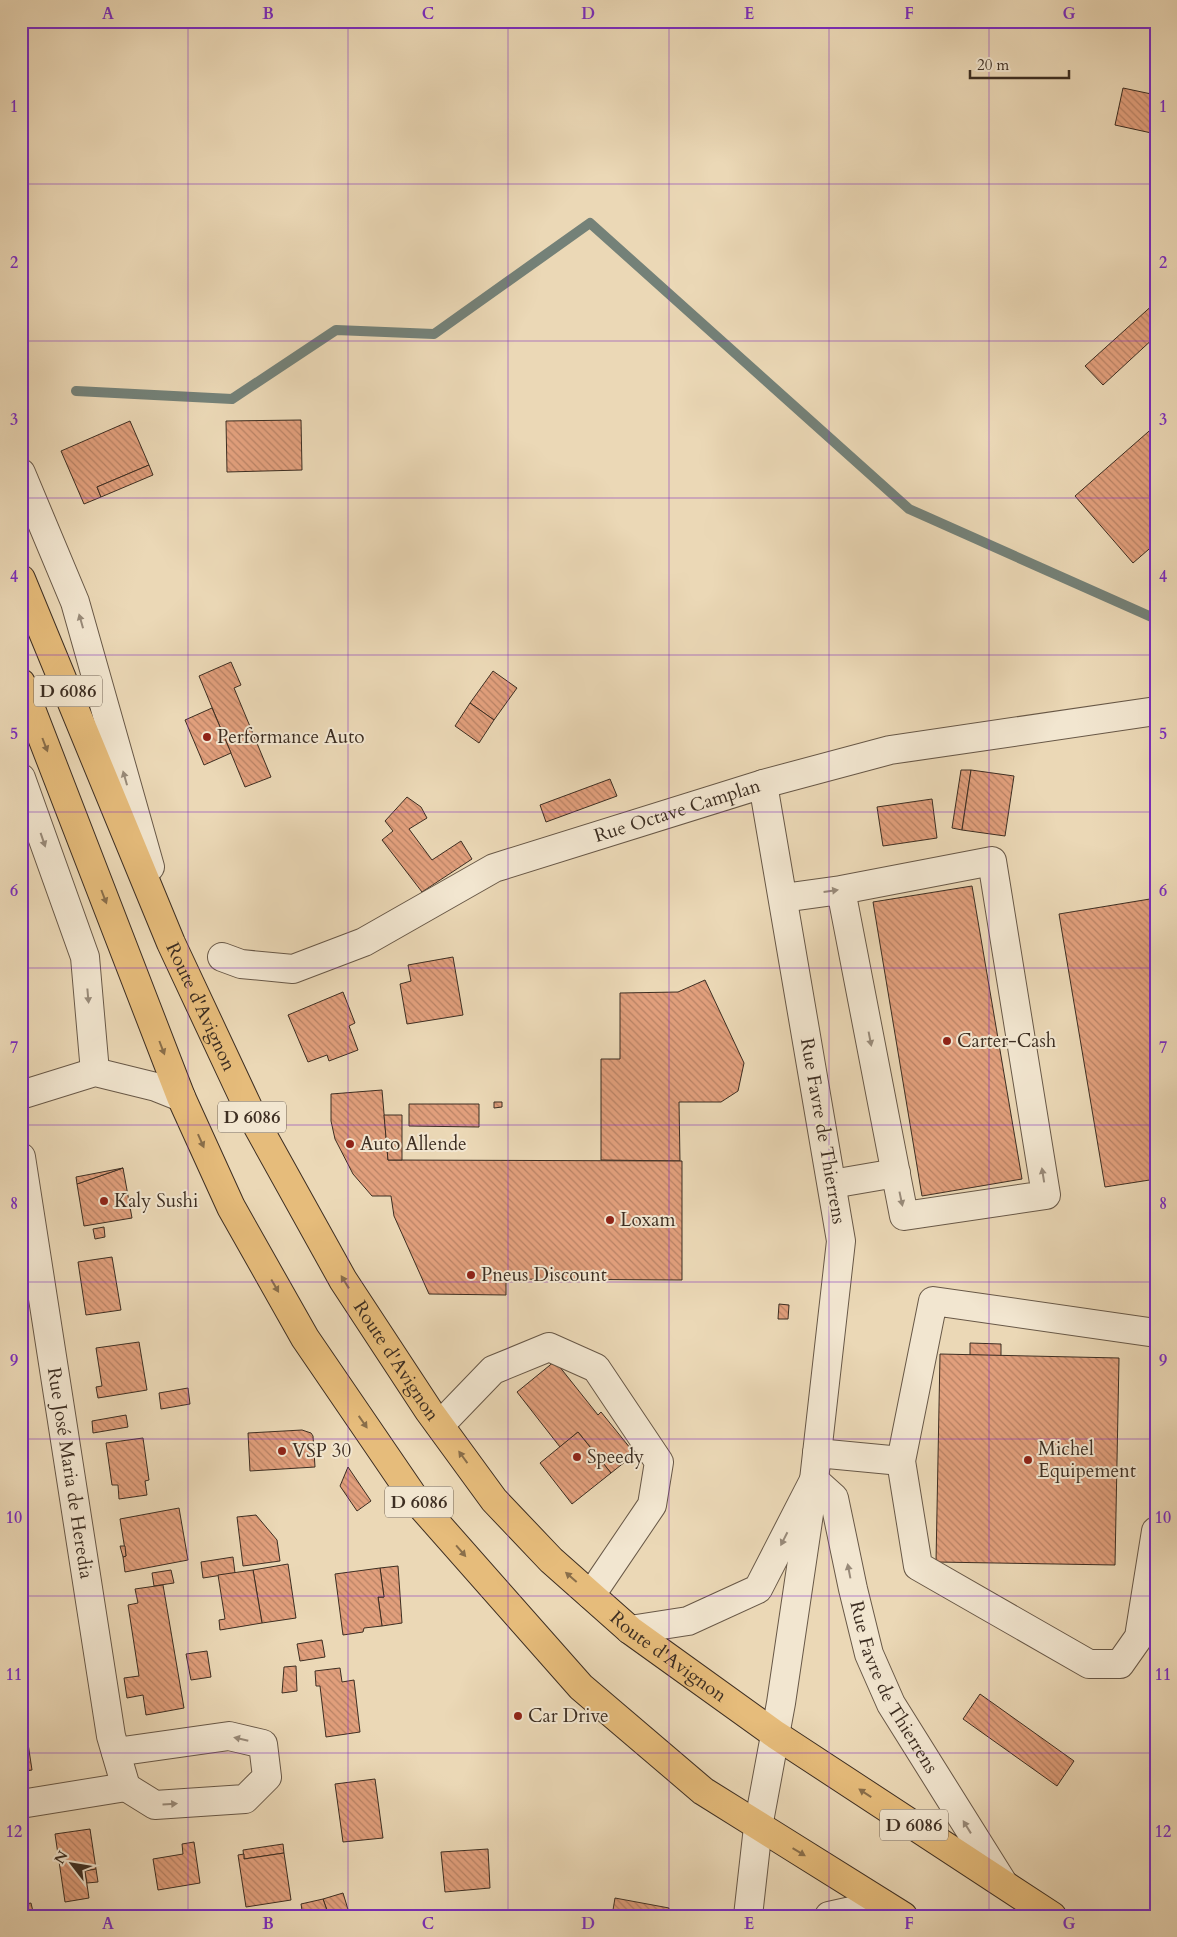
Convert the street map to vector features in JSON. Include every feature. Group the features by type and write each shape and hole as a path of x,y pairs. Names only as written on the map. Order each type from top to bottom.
{"main road":[{"name":"Route d'Avignon","path":"21,579 171,943 253,1118 333,1263 440,1424 494,1500 551,1560 630,1630 776,1735 1052,1916"},
{"name":"D 6086","path":"21,683 181,1097 231,1207 305,1338 415,1499 581,1687 703,1791 893,1910"}],"street":[{"path":"21,473 76,602 171,943"},
{"name":"Rue Octave Camplan","path":"222,957 241,964 293,969 364,942 494,868 763,784 890,750 1156,711"},
{"path":"21,778 85,957 96,1072"},
{"name":"Rue Favre de Thierrens","path":"748,1916 758,1827 776,1735 814,1480 841,1241 763,784"},
{"path":"783,898 841,890 992,861 1046,1195 904,1216 841,890"},
{"path":"21,1095 96,1072 156,1087 181,1097"},
{"name":"Rue José Maria de Heredia","path":"21,1158 111,1736 126,1787"},
{"path":"832,1184 896,1173"},
{"path":"1156,1333 933,1301 901,1461 918,1566 1089,1664 1120,1664 1139,1637 1156,1531"},
{"path":"440,1424 493,1370 549,1347 596,1368 659,1462 652,1505 592,1595"},
{"path":"817,1453 901,1461"},
{"name":"Rue Favre de Thierrens","path":"630,1630 688,1621 758,1589 814,1480"},
{"name":"Rue Favre de Thierrens","path":"814,1480 834,1498 869,1654 891,1704 1003,1883"},
{"path":"21,1804 126,1787 155,1805 244,1799 268,1777 263,1744 229,1736 116,1752"},
{"path":"829,1916 893,1910"}],"building":[{"path":"1118,21 1138,21 1136,28 1118,24"},
{"path":"1123,88 1156,95 1156,134 1115,125"},
{"path":"1156,302 1156,336 1103,385 1085,366"},
{"path":"301,420 302,470 227,472 226,421"},
{"path":"130,421 149,465 97,487 101,497 84,504 61,451"},
{"path":"1156,425 1156,543 1133,563 1075,496"},
{"path":"149,465 153,475 101,497 97,487"},
{"path":"231,662 241,685 234,688 271,777 245,787 199,676"},
{"path":"493,671 517,688 494,720 470,703"},
{"path":"470,703 494,720 479,743 455,726"},
{"path":"212,708 231,753 204,765 185,720"},
{"path":"961,770 971,770 962,830 952,828"},
{"path":"971,770 1014,776 1005,836 962,830"},
{"path":"610,779 617,796 546,822 540,805"},
{"path":"407,797 421,807 427,818 409,829 432,860 461,841 472,859 422,892 382,840 393,831 385,821"},
{"path":"932,799 937,838 883,846 877,807"},
{"name":"Carter-Cash","path":"972,886 1022,1179 922,1196 873,902"},
{"path":"1156,898 1156,1179 1105,1187 1059,914"},
{"path":"453,957 463,1015 407,1024 400,984 411,981 408,965"},
{"path":"705,980 744,1063 738,1091 721,1102 679,1102 680,1161 601,1160 601,1059 620,1059 620,993 678,992"},
{"path":"343,992 355,1023 349,1026 358,1050 329,1061 327,1055 308,1062 288,1015"},
{"path":"382,1090 388,1160 682,1161 682,1280 506,1279 506,1295 429,1294 394,1216 391,1196 372,1196 353,1174 335,1139 331,1121 331,1094"},
{"path":"494,1102 502,1102 502,1107 494,1108"},
{"path":"409,1104 479,1104 479,1127 409,1126"},
{"path":"384,1115 402,1115 402,1160 388,1160"},
{"name":"Kaly Sushi","path":"123,1168 132,1218 84,1226 77,1184"},
{"path":"123,1168 77,1184 76,1177"},
{"path":"104,1227 105,1237 95,1239 93,1229"},
{"path":"112,1257 121,1310 86,1315 78,1262"},
{"path":"779,1304 789,1305 788,1319 778,1319"},
{"path":"139,1342 147,1390 98,1398 96,1387 102,1386 96,1348"},
{"path":"970,1343 1001,1344 1001,1356 970,1355"},
{"name":"Michel Equipement","path":"940,1354 1119,1358 1115,1565 936,1562"},
{"path":"555,1361 598,1415 601,1412 635,1454 611,1473 578,1432 560,1447 517,1392"},
{"path":"188,1388 190,1404 161,1409 159,1393"},
{"path":"126,1415 128,1427 93,1433 92,1421"},
{"name":"VSP 30","path":"302,1430 311,1433 313,1436 315,1467 250,1471 248,1433"},
{"path":"578,1432 611,1473 572,1504 540,1463"},
{"path":"143,1438 149,1480 145,1481 147,1495 119,1499 118,1485 112,1485 106,1443"},
{"path":"348,1467 371,1501 357,1511 340,1486"},
{"path":"179,1508 188,1560 125,1572 123,1557 126,1556 120,1519"},
{"path":"256,1515 277,1540 280,1561 243,1566 237,1517"},
{"path":"120,1546 125,1546 126,1556 123,1557"},
{"path":"233,1557 235,1573 203,1578 201,1562"},
{"path":"288,1564 296,1618 262,1623 253,1570"},
{"path":"398,1566 402,1623 382,1626 378,1597 384,1597 380,1568"},
{"path":"380,1568 384,1597 378,1597 382,1626 364,1628 363,1632 343,1635 335,1574"},
{"path":"171,1570 174,1583 154,1586 152,1573"},
{"path":"253,1570 262,1623 220,1630 219,1620 225,1619 218,1575"},
{"path":"163,1585 184,1708 146,1715 143,1695 127,1698 124,1678 139,1676 128,1605 138,1603 135,1589"},
{"path":"322,1640 325,1657 300,1661 297,1644"},
{"path":"207,1651 211,1677 191,1680 186,1654"},
{"path":"296,1666 297,1691 282,1693 284,1667"},
{"path":"340,1668 342,1682 354,1680 360,1732 326,1737 320,1686 316,1686 315,1671"},
{"path":"980,1694 1074,1761 1057,1786 963,1719"},
{"path":"24,1717 32,1770 21,1772 21,1718"},
{"path":"375,1779 383,1838 343,1842 335,1784"},
{"path":"90,1829 96,1869 85,1871 89,1898 65,1902 55,1834"},
{"path":"194,1842 200,1883 158,1890 153,1859 183,1854 182,1844"},
{"path":"283,1844 284,1853 244,1859 243,1850"},
{"path":"488,1849 490,1888 445,1892 441,1852"},
{"path":"284,1853 291,1900 246,1907 238,1855 244,1854 244,1859"},
{"path":"96,1869 98,1882 87,1883 85,1871"},
{"path":"343,1893 350,1916 329,1916 323,1899"},
{"path":"615,1898 669,1908 667,1916 612,1916"},
{"path":"323,1899 329,1916 303,1916 301,1904"},
{"path":"31,1903 34,1916 21,1916 21,1905"},
{"path":"240,1911 241,1916 227,1916 227,1913"}],"waterway":[{"path":"76,391 232,399 336,330 434,334 590,223 909,509 1156,619"}],"place":[{"name":"Performance Auto","path":"207,737"},
{"name":"Carter-Cash","path":"947,1041"},
{"name":"Auto Allende","path":"350,1144"},
{"name":"Kaly Sushi","path":"104,1201"},
{"name":"Loxam","path":"610,1220"},
{"name":"Pneus Discount","path":"471,1275"},
{"name":"VSP 30","path":"282,1451"},
{"name":"Speedy","path":"577,1457"},
{"name":"Michel Equipement","path":"1028,1460"},
{"name":"Car Drive","path":"518,1716"}]}
